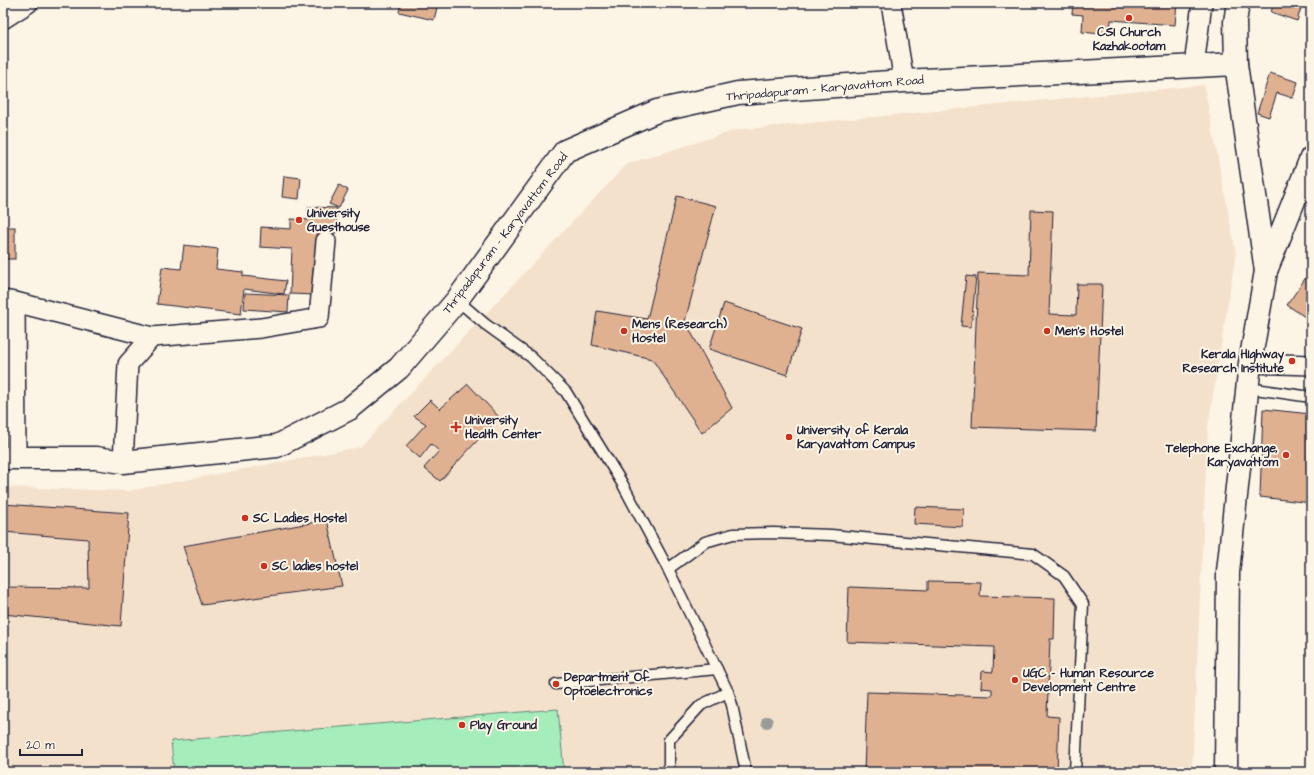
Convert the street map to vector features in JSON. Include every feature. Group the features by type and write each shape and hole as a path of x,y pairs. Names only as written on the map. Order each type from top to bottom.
{"main road":[{"path":"1238,3 1235,22 1236,64 1266,271"},
{"name":"Thripadapuram - Karyavattom Road","path":"9,458 96,458 123,462 277,446 349,409 398,368 457,300 565,151 657,111 738,93 904,81 1236,64"},
{"path":"1226,772 1228,572 1250,363 1266,271 1311,158"}],"street":[{"path":"3,20 28,3"},
{"path":"891,3 904,81"},
{"path":"1194,66 1202,3"},
{"path":"9,458 9,301 152,337 261,328 319,318 326,241"},
{"path":"123,462 128,364 152,337"},
{"path":"1250,363 1311,365"}],"lane":[{"path":"457,300 485,324 531,357 566,392 622,483 668,570 728,692 732,704 746,772"},
{"path":"1248,388 1311,397"},
{"path":"668,570 705,542 733,534 831,535 1033,554 1064,576 1083,604 1075,772"},
{"path":"556,684 717,669"},
{"path":"669,772 669,740 701,705 728,692"}],"shaded area":[{"name":"University of Kerala Karyavattom Campus","path":"1204,85 1236,253 1208,427 1192,772 3,772 3,487 127,491 360,447 627,164 736,130"}],"green space":[{"name":"Play Ground","path":"558,709 564,772 174,772 171,741"}],"building":[{"path":"401,3 438,3 434,20 399,12"},
{"name":"CSI Church Kazhakootam","path":"1073,3 1177,3 1175,25 1111,20 1110,35 1082,32 1083,15 1072,14"},
{"path":"1274,3 1286,3 1301,8 1297,21 1271,12"},
{"path":"1270,73 1298,82 1293,98 1277,93 1269,117 1257,113"},
{"path":"284,176 301,178 299,199 282,197"},
{"path":"339,185 348,190 339,208 329,204"},
{"path":"677,196 716,206 685,321 732,408 702,433 652,359 592,345 597,311 647,319"},
{"path":"308,207 337,208 336,233 318,233 315,295 290,294 292,249 260,247 261,227 291,229 291,219 308,220"},
{"path":"1031,210 1053,211 1049,314 1076,315 1077,284 1102,284 1096,431 972,427 978,273 1029,275"},
{"path":"3,227 15,227 15,259 3,259"},
{"path":"184,245 218,249 216,269 243,272 243,276 286,281 284,294 244,289 241,314 157,304 162,267 181,269"},
{"path":"1311,270 1311,321 1287,305"},
{"path":"966,276 976,277 971,327 961,326"},
{"path":"245,293 289,295 288,312 244,309"},
{"path":"724,303 802,329 787,375 709,349"},
{"path":"468,384 499,417 440,481 424,468 439,451 431,444 420,458 406,446 426,424 414,416 430,400 440,409"},
{"name":"Telephone Exchange, Karyavattom","path":"1263,409 1311,414 1311,503 1260,497"},
{"path":"3,504 129,513 121,626 3,614 3,587 89,588 88,539 3,532"},
{"path":"915,507 964,509 963,527 914,524"},
{"name":"SC ladies hostel","path":"327,520 342,586 202,605 183,546"},
{"name":"UGC - Human Resource Development Centre","path":"928,581 981,582 980,596 1055,598 1054,639 1050,639 1047,716 1059,717 1057,772 864,772 867,692 992,696 992,689 981,688 982,671 993,672 994,647 847,642 849,587 928,590"}],"place":[{"name":"CSI Church Kazhakootam","path":"1129,18"},
{"name":"University Guesthouse","path":"299,220"},
{"name":"Mens (Research) Hostel","path":"624,331"},
{"name":"Men's Hostel","path":"1047,331"},
{"name":"Kerala HIghway Research Institute","path":"1292,361"},
{"name":"University Health Center","path":"456,427"},
{"name":"University of Kerala Karyavattom Campus","path":"789,437"},
{"name":"Telephone Exchange, Karyavattom","path":"1286,455"},
{"name":"SC Ladies Hostel","path":"245,518"},
{"name":"SC ladies hostel","path":"264,566"},
{"name":"UGC - Human Resource Development Centre","path":"1015,680"},
{"name":"Department Of Optoelectronics","path":"556,684"},
{"name":"Play Ground","path":"462,725"}]}
